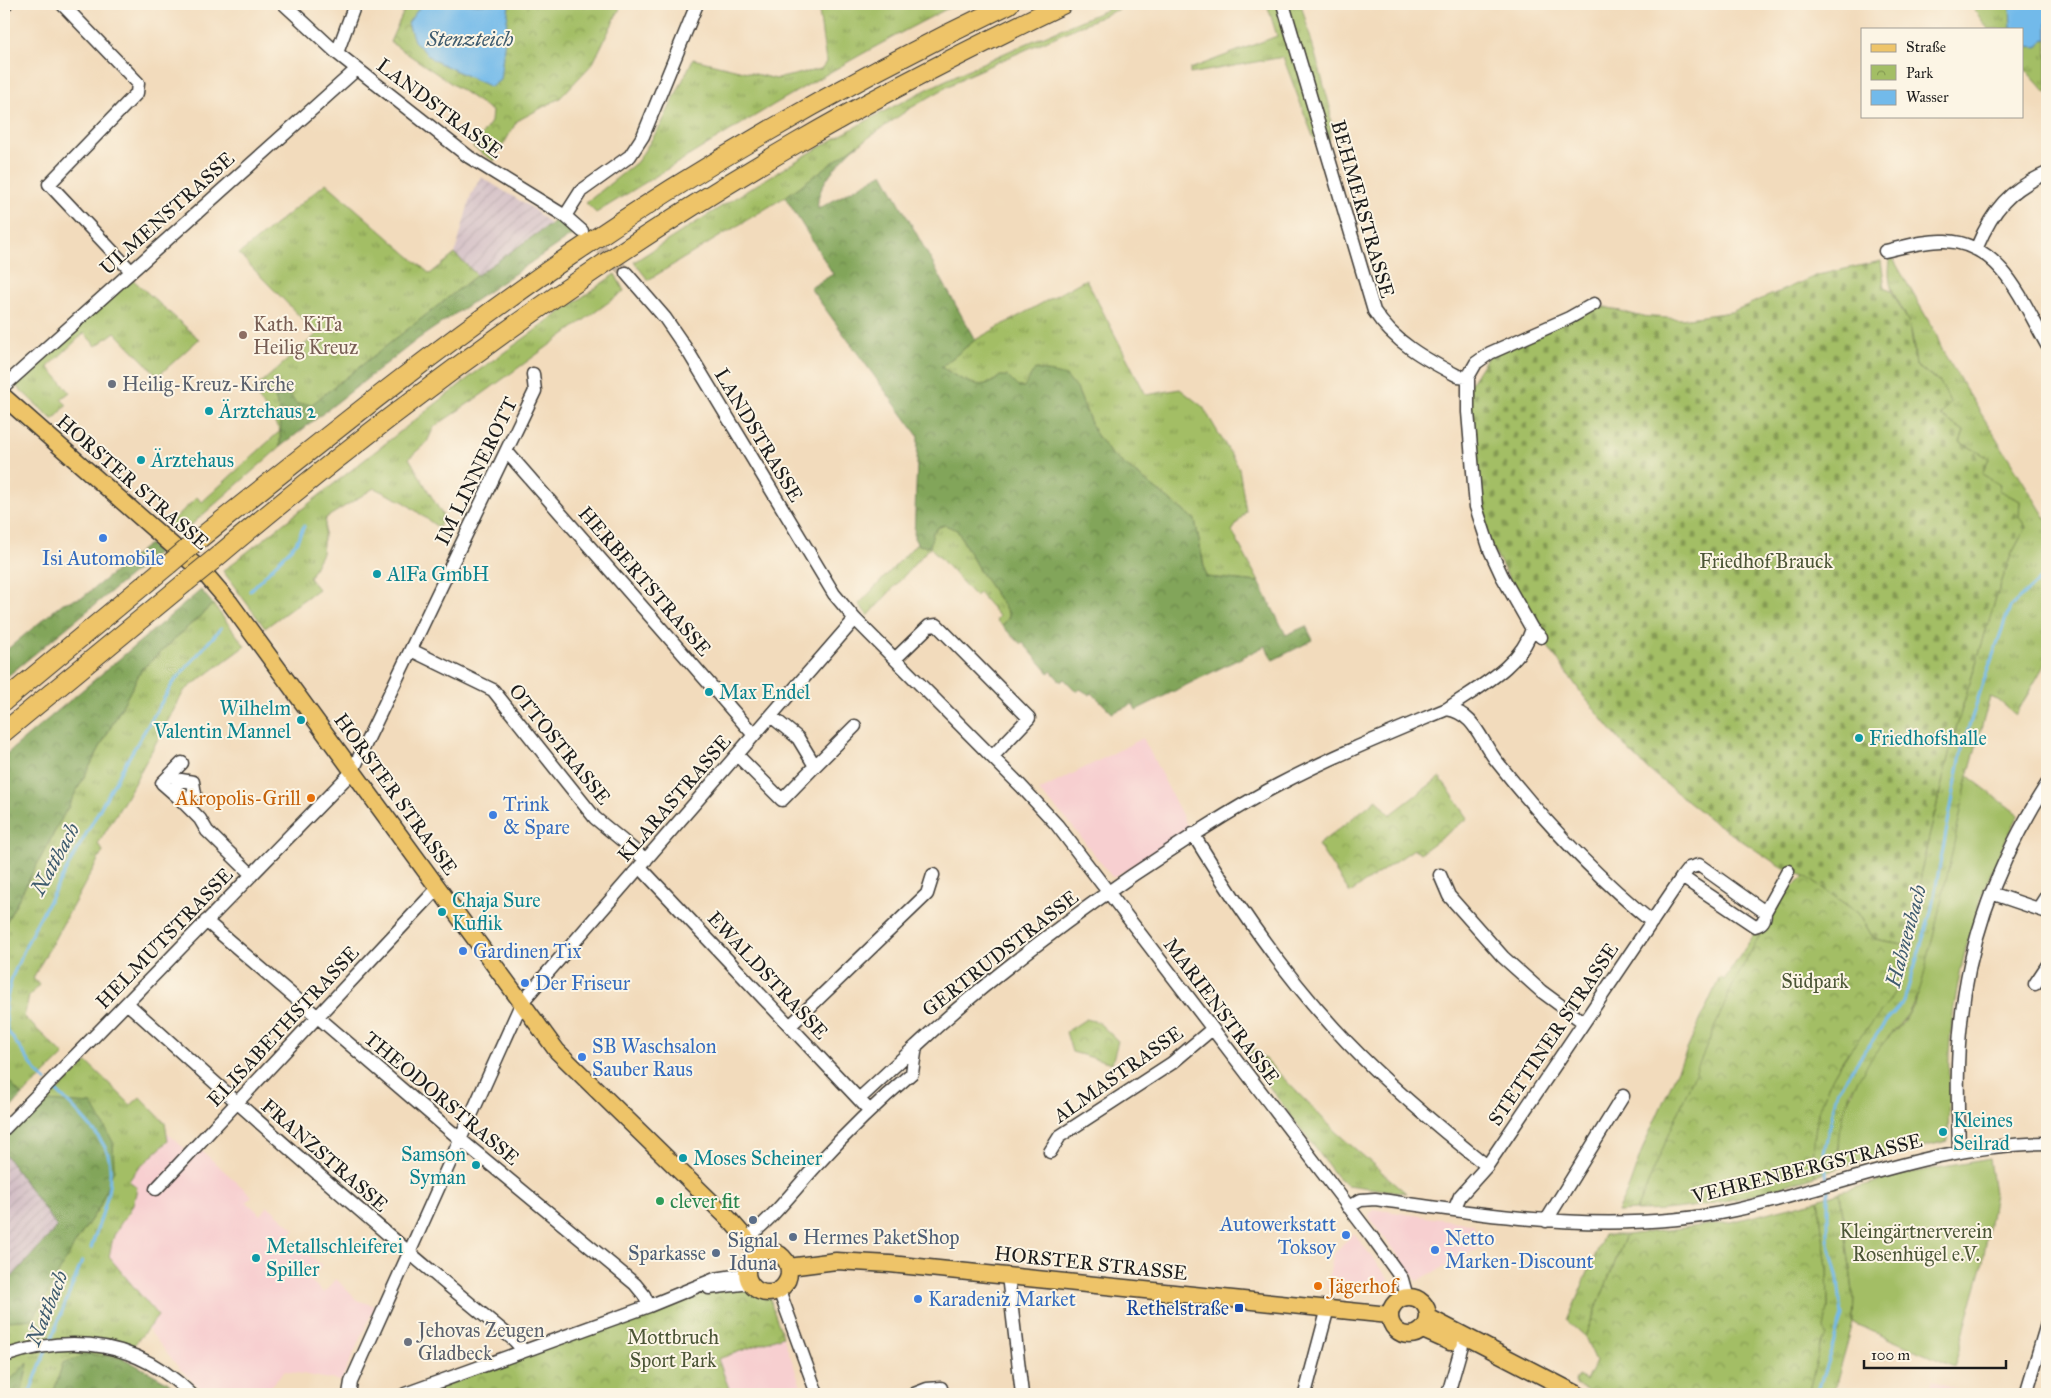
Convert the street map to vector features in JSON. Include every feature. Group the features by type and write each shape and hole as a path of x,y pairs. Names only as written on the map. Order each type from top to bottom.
{"highway":[{"path":"4,700 194,543 388,388 573,254 655,200 784,122 934,40 1009,4"},
{"path":"4,732 212,560 401,408 529,315 632,244 795,144 943,62 1063,4"}],"main road":[{"name":"HORSTER STRASSE","path":"4,396 206,575 230,603 556,1051 577,1074 747,1238 759,1253"},
{"path":"759,1253 776,1253 785,1260 788,1267 788,1281 779,1290 765,1293 756,1290 749,1278 752,1260 759,1253"},
{"name":"HORSTER STRASSE","path":"788,1267 836,1261 890,1264 1328,1308 1389,1316"},
{"path":"1407,1297 1422,1302 1426,1308 1425,1323 1413,1335 1399,1333 1393,1327 1389,1316 1395,1303 1407,1297"},
{"path":"1425,1323 1558,1394"},
{"path":"1463,1343 1576,1394"}],"street":[{"path":"62,4 138,83 138,87 137,92 49,184 131,271"},
{"name":"LANDSTRASSE","path":"284,4 337,53 469,157 565,216 582,231"},
{"path":"337,53 355,4"},
{"path":"565,216 582,191 630,156 643,136 698,4"},
{"name":"BEHMERSTRASSE","path":"1282,4 1374,311 1384,326 1399,341 1458,376 1468,377"},
{"name":"ULMENSTRASSE","path":"4,396 131,271 357,69"},
{"path":"1977,247 1995,210 2010,193 2047,173"},
{"path":"1885,251 1944,240 1977,247 1999,265 2047,345"},
{"name":"LANDSTRASSE","path":"626,272 665,318 834,594 855,619"},
{"path":"1447,709 1516,659 1536,633 1490,550 1476,507 1468,412 1468,377 1476,363 1490,353 1569,318 1594,304"},
{"name":"IM LINNEROTT","path":"352,772 507,452 535,390 533,374"},
{"name":"HERBERTSTRASSE","path":"507,452 754,735"},
{"name":"MARIENSTRASSE","path":"855,619 992,756 1057,825 1211,1030 1396,1270 1405,1286 1407,1297"},
{"name":"KLARASTRASSE","path":"349,1394 351,1382 522,1002 855,619"},
{"path":"895,659 931,625 937,625 943,631 1029,718 992,756"},
{"name":"OTTOSTRASSE","path":"411,650 493,690 595,818 643,863"},
{"path":"1447,709 1459,710 1468,718 1493,757 1538,813 1608,886 1652,922"},
{"name":"GERTRUDSTRASSE","path":"858,1099 973,994 1109,892 1193,834 1277,785 1360,746 1447,709"},
{"path":"771,716 798,738 815,766"},
{"path":"737,755 782,800 855,726"},
{"path":"182,763 162,783 200,818 207,831 251,874"},
{"name":"HELMUTSTRASSE","path":"4,1129 57,1077 251,874 352,772"},
{"path":"1960,1151 1958,1069 1964,995 1972,956 1991,893 2012,846 2047,784"},
{"path":"1193,834 1245,916 1316,1008 1387,1082 1487,1166"},
{"name":"EWALDSTRASSE","path":"643,863 790,1026 869,1110"},
{"name":"STETTINER STRASSE","path":"1454,1210 1460,1196 1487,1166 1689,868 1699,865 1765,912"},
{"path":"1682,877 1755,926 1761,924 1765,918 1765,912 1788,871"},
{"path":"790,1026 927,894 933,875"},
{"path":"1440,875 1448,896 1503,957 1541,991 1583,1022"},
{"name":"ELISABETHSTRASSE","path":"156,1189 438,888"},
{"path":"1991,893 2043,910 2047,895"},
{"name":"THEODORSTRASSE","path":"206,921 461,1140 635,1284 644,1295 649,1306"},
{"path":"2035,984 2047,966"},
{"name":"FRANZSTRASSE","path":"128,1004 237,1103 409,1254 514,1340 524,1351"},
{"name":"ALMASTRASSE","path":"1050,1152 1060,1136 1172,1063 1211,1030"},
{"name":"GERTRUDSTRASSE","path":"747,1238 768,1222 816,1166 869,1110 912,1073 916,1046"},
{"path":"1546,1221 1623,1096"},
{"name":"VEHRENBERGSTRASSE","path":"1348,1207 1361,1200 1375,1199 1546,1221 1620,1223 1692,1217 1734,1210 1904,1163 1960,1151 2022,1144 2047,1144"},
{"path":"1008,1276 1022,1394"},
{"path":"405,1394 649,1306 715,1279 749,1278"},
{"path":"779,1290 817,1394"},
{"path":"1305,1394 1328,1308"},
{"path":"2026,1394 2047,1324"},
{"path":"4,1356 51,1344 70,1343 115,1349 146,1361 176,1380 190,1394"},
{"path":"1448,1394 1463,1343"},
{"path":"914,1394 928,1389 941,1388 942,1394"}],"shaded area":[{"path":"481,177 532,208 550,224 477,275 455,254 471,195"},
{"path":"1143,738 1189,829 1112,877 1069,822 1039,791"},
{"path":"166,1132 194,1157 201,1150 252,1196 247,1202 261,1215 268,1206 295,1230 289,1237 322,1266 310,1280 324,1293 336,1279 357,1300 375,1306 341,1381 285,1371 264,1394 206,1394 179,1368 147,1328 157,1316 109,1257 116,1231 131,1211 129,1181 136,1171 168,1141"},
{"path":"4,1153 57,1227 4,1286"},
{"path":"1374,1209 1473,1224 1484,1245 1417,1281 1370,1218 1369,1214"},
{"path":"1354,1233 1389,1280 1390,1288 1378,1288 1377,1291 1326,1288 1334,1253"},
{"path":"783,1336 804,1394 731,1394 718,1360"},
{"path":"1933,1380 1968,1394 1927,1394"}],"green space":[{"path":"407,4 622,4 593,63 560,98 517,121 494,161 473,147 491,122 492,111 390,42"},
{"path":"818,4 956,4 864,53 729,131 596,213 586,203 637,162 661,125 693,59 776,79 821,69 826,62"},
{"path":"1120,4 1130,4 966,76 909,109 785,197 648,280 634,262 786,167 864,122 987,61"},
{"path":"1267,4 1301,4 1330,107 1331,129 1327,150 1314,139 1283,57 1190,74 1190,69 1277,36"},
{"path":"1970,4 2047,4 2047,94 2024,68 2024,28 1987,28"},
{"path":"858,144 825,182 818,200 818,209 883,173 975,340 941,367 970,383 985,384 993,382 1000,376 1007,376 1018,387 1024,387 1035,369 1066,376 1078,391 1095,433 1111,454 1195,520 1206,577 1259,582 1286,635 1306,626 1313,640 1273,660 1265,646 1136,710 1133,704 1112,713 1092,693 1090,695 1080,689 1077,692 1064,679 1061,682 1051,671 1049,673 1023,643 1021,644 1002,626 1009,617 1007,611 979,570 957,530 945,525 940,526 933,532 930,547 918,545 914,538 918,436 810,288 833,274 785,197"},
{"path":"326,183 430,274 455,254 477,275 312,405 296,404 281,415 280,447 181,534 169,524 197,497 202,502 280,431 253,390 317,334 239,254"},
{"path":"558,219 576,232 418,339 280,447 281,415 275,398 289,393 296,404 312,404 477,275"},
{"path":"1891,255 1936,334 1943,352 2047,520 2047,660 2016,715 1998,700 1990,697 1968,776 1952,861 1923,983 1908,1014 1886,1040 1850,1092 1837,1151 1840,1168 1815,1176 1812,1152 1815,1127 1823,1095 1832,1077 1853,1046 1897,987 1904,968 1920,895 1921,871 1952,741 1996,598 2011,555 2026,527 2019,517 2020,501 1997,490 1999,485 1982,474 1989,458 1960,442 1964,431 1941,416 1940,382 1916,366 1911,329 1893,292 1889,277"},
{"name":"Friedhof Brauck","path":"1881,261 1885,287 1891,290 1910,325 1916,366 1940,382 1950,402 1941,416 1964,431 1960,442 1989,458 1982,474 2000,485 1998,490 2020,501 2019,517 2026,527 2011,555 1996,598 1952,741 1921,871 1920,895 1908,945 1874,939 1858,913 1805,876 1788,871 1711,820 1651,772 1626,748 1585,698 1541,637 1481,527 1467,389 1490,353 1594,304 1639,316 1681,319 1731,312 1818,275"},
{"path":"615,274 624,291 434,427 427,442 409,458 443,516 439,528 404,502 374,488 326,518 322,553 309,578 318,589 265,628 223,571 475,373"},
{"path":"131,278 199,339 158,376 115,332 96,346 84,333 48,367 70,392 61,399 67,405 53,420 14,384"},
{"path":"1086,279 1146,395 1180,389 1203,407 1239,468 1246,511 1232,531 1259,582 1206,577 1195,520 1111,454 1095,433 1078,391 1018,387 1000,376 993,382 985,384 970,383 941,367 975,340"},
{"path":"945,525 957,530 979,570 1007,611 1009,617 1002,626 996,620 999,616 979,593 975,596 930,547 868,616 859,604 917,543 918,545 931,536 935,529"},
{"path":"149,544 158,553 4,679 4,652 63,603 83,597"},
{"path":"201,590 213,604 142,669 4,926 4,756"},
{"path":"213,604 245,646 184,691 126,798 98,844 103,851 33,978 39,985 29,996 24,1017 64,1055 22,1096 4,1076 4,926 142,669"},
{"name":"Kleingärtnerverein Rosenhügel e.V.","path":"1968,776 2019,815 2004,843 1980,901 1963,960 1952,1022 1949,1053 1948,1141 1840,1168 1839,1133 1848,1100 1864,1069 1908,1015 1921,987"},
{"path":"1440,777 1468,818 1421,853 1414,849 1350,893 1318,845 1377,799 1390,815"},
{"name":"Südpark","path":"1805,876 1858,913 1874,939 1908,945 1901,976 1893,994 1843,1060 1826,1090 1814,1140 1815,1176 1727,1201 1682,1208 1636,1211 1732,987 1780,897"},
{"path":"1755,933 1759,936 1636,1211 1617,1212 1629,1187 1645,1142 1720,977 1724,980"},
{"path":"1086,1019 1098,1022 1118,1041 1112,1063 1072,1052 1066,1032"},
{"path":"1255,1049 1337,1133 1406,1193 1347,1185 1337,1177 1246,1056"},
{"path":"87,1062 131,1105 140,1097 165,1123 168,1141 136,1171 129,1181 137,1187 132,1207 114,1236 109,1257 158,1316 123,1358 63,1363 53,1394 21,1394 28,1365 11,1379 4,1373 4,1317 9,1321 76,1242 100,1206 92,1105 46,1101"},
{"path":"4,1076 22,1096 4,1115"},
{"path":"46,1101 92,1104 113,1142 114,1169 100,1206 76,1242 33,1319 9,1321 4,1317 4,1286 57,1227 4,1153 4,1139"},
{"name":"Kleingärtnerverein Rosenhügel e.V.","path":"1989,1159 1994,1193 1982,1267 1954,1367 1853,1323 1854,1298 1840,1192 1909,1173"},
{"path":"1840,1192 1854,1298 1853,1323 1833,1394 1808,1394 1828,1308 1827,1267 1818,1200"},
{"path":"1818,1200 1827,1267 1828,1308 1824,1329 1826,1335 1822,1340 1808,1394 1756,1394 1738,1386 1733,1394 1595,1394 1576,1385 1575,1381 1578,1377 1586,1381 1596,1361 1585,1337 1626,1235 1731,1222"},
{"path":"1604,1235 1626,1235 1585,1337 1567,1321"},
{"name":"Mottbruch Sport Park","path":"747,1286 756,1295 771,1298 772,1307 783,1336 718,1359 731,1394 410,1394 685,1297"},
{"path":"88,1354 123,1358 167,1382 181,1394 53,1394 63,1363"},
{"path":"28,1363 21,1394 4,1394 11,1379"}],"water":[{"name":"Stenzteich","path":"422,4 509,4 500,80 491,87 433,60 414,41 408,23"},
{"path":"2010,4 2047,4 2047,40 2044,39 2038,47 2024,46 2024,28 2011,28"}],"waterway":[{"name":"Nattbach","path":"250,591 296,543 304,526"},
{"name":"Hahnenbach","path":"1827,1181 1824,1152 1837,1091 1887,1020 1904,1001 1931,912 1962,749 2010,607 2046,574"},
{"name":"Nattbach","path":"46,1081 36,1071 7,1030 5,1006 12,977 34,928 122,769 173,683 221,628"},
{"name":"Nattbach","path":"50,1085 99,1137 108,1154 110,1166 109,1190 91,1248"},
{"name":"Hahnenbach","path":"1817,1394 1842,1316 1838,1279 1828,1239 1828,1188"},
{"name":"Nattbach","path":"50,1342 82,1261"},
{"name":"Nattbach","path":"29,1394 46,1350"}],"tunnel":[{"path":"588,236 626,273"}],"place":[{"name":"Kath. KiTa Heilig Kreuz","path":"243,335"},
{"name":"Heilig-Kreuz-Kirche","path":"112,384"},
{"name":"Ärztehaus 2","path":"209,411"},
{"name":"Ärztehaus","path":"141,460"},
{"name":"Isi Automobile","path":"103,538"},
{"name":"AlFa GmbH","path":"377,574"},
{"name":"Max Endel","path":"709,692"},
{"name":"Wilhelm Valentin Mannel","path":"301,720"},
{"name":"Friedhofshalle","path":"1859,738"},
{"name":"Akropolis-Grill","path":"311,798"},
{"name":"Trink & Spare","path":"493,815"},
{"name":"Chaja Sure Kuflik","path":"442,912"},
{"name":"Gardinen Tix","path":"463,951"},
{"name":"Der Friseur","path":"525,983"},
{"name":"SB Waschsalon Sauber Raus","path":"582,1057"},
{"name":"Kleines Seilrad","path":"1943,1132"},
{"name":"Moses Scheiner","path":"683,1158"},
{"name":"Samson Syman","path":"476,1165"},
{"name":"clever fit","path":"660,1201"},
{"name":"Signal Iduna","path":"753,1220"},
{"name":"Autowerkstatt Toksoy","path":"1346,1235"},
{"name":"Hermes PaketShop","path":"793,1237"},
{"name":"Netto Marken-Discount","path":"1435,1250"},
{"name":"Sparkasse","path":"716,1253"},
{"name":"Metallschleiferei Spiller","path":"256,1258"},
{"name":"Jägerhof","path":"1318,1286"},
{"name":"Karadeniz Market","path":"918,1299"},
{"name":"Rethelstraße","path":"1239,1308"},
{"name":"Jehovas Zeugen Gladbeck","path":"408,1342"}]}
